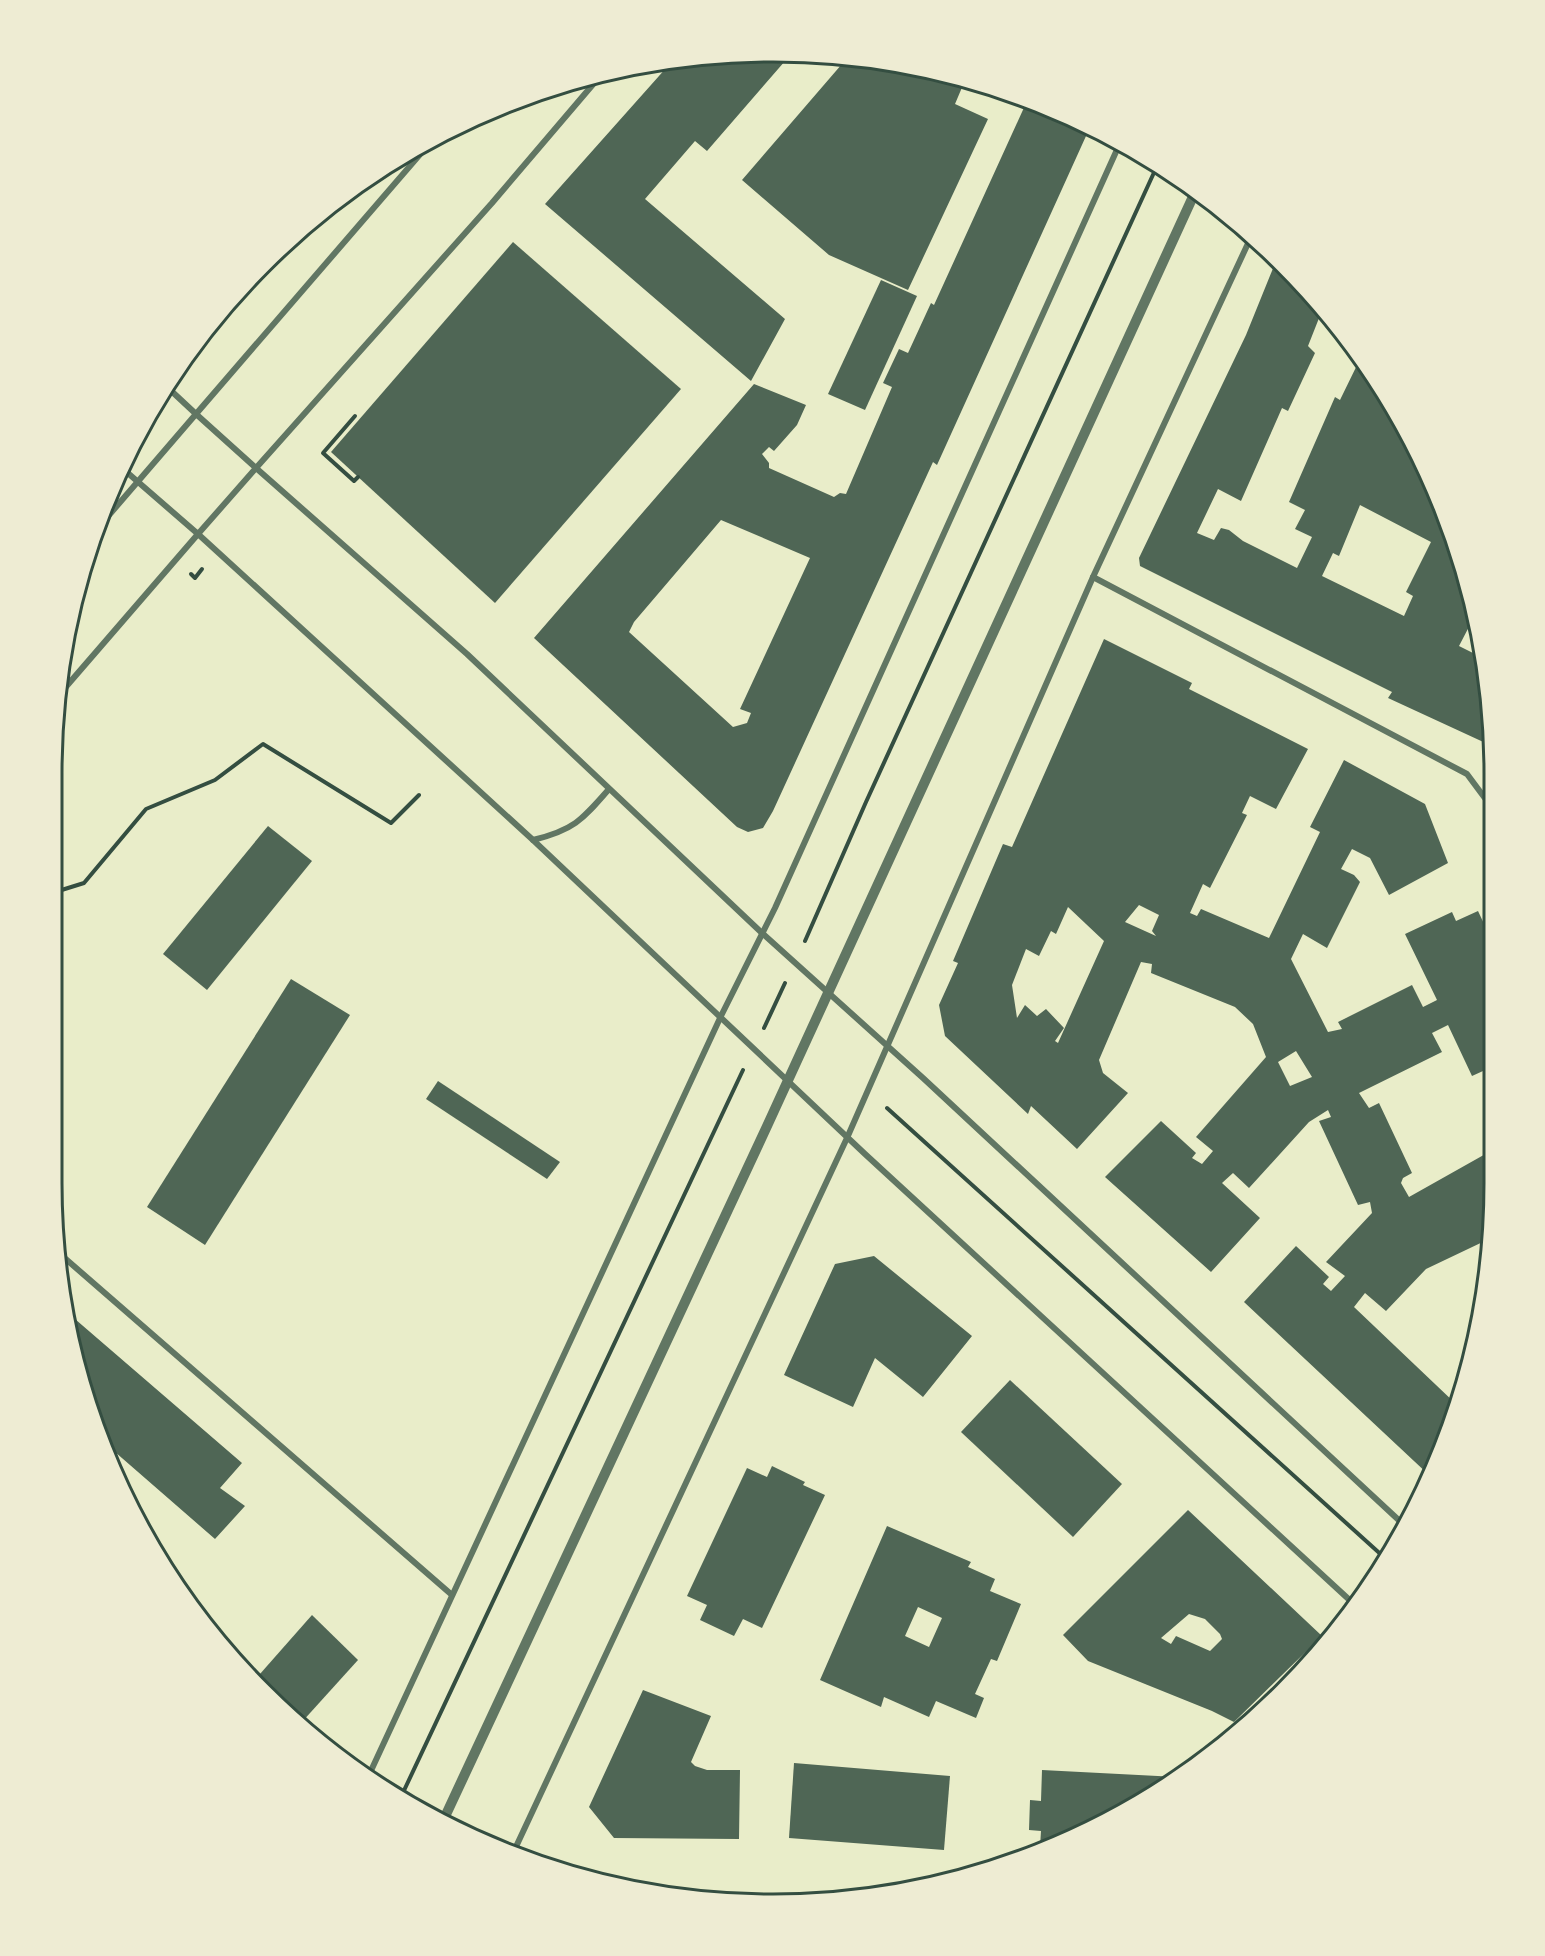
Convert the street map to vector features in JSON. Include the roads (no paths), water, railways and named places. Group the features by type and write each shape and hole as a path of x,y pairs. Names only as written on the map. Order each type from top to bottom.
{"street":[{"path":"67,685 256,468 492,203 593,85"},
{"path":"371,1771 721,1016 762,933 1116,151"},
{"path":"111,513 418,156"},
{"path":"446,1815 787,1081 1192,199"},
{"path":"516,1846 847,1138 1093,577 1248,244"},
{"path":"172,392 467,654 762,933 1398,1520"},
{"path":"128,473 198,534 533,840 847,1138 1349,1600"},
{"path":"1093,577 1467,774 1484,796"},
{"path":"533,840 562,832 586,815 609,789"},
{"path":"66,1259 452,1595"}]}
